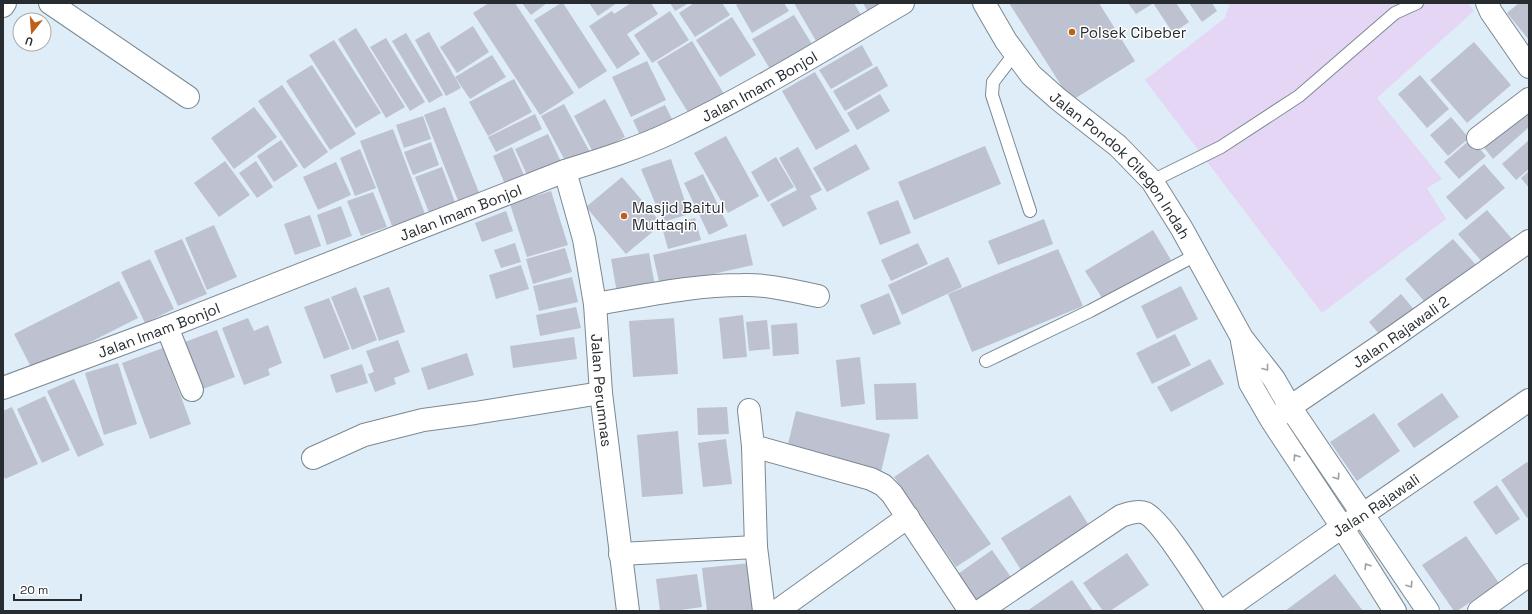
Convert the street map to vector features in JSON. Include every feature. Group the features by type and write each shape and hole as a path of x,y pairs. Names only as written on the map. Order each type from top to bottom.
{"street":[{"path":"50,3 188,97"},
{"name":"Jalan Imam Bonjol","path":"3,388 167,327 565,171 620,153 670,133 778,77 903,3"},
{"name":"Jalan Pondok Cilegon Indah","path":"984,3 1031,76 1118,146 1152,181 1182,229 1242,338"},
{"path":"1487,3 1491,12 1529,67"},
{"path":"1478,138 1529,99"},
{"name":"Jalan Perumnas","path":"565,171 584,239 596,304 601,393 628,611"},
{"name":"Jalan Rajawali 2","path":"1272,421 1529,241"},
{"path":"596,304 698,288 743,284 779,288 818,296"},
{"path":"167,327 192,390"},
{"path":"1242,338 1274,379 1290,407 1428,611"},
{"path":"1242,338 1250,383 1272,421 1395,611"},
{"path":"313,458 364,435 423,420 601,393"},
{"name":"Jalan Rajawali","path":"1223,611 1342,527 1362,515 1529,400"},
{"path":"749,410 754,446 756,547 764,611"},
{"path":"754,446 870,479 883,486 892,494 908,516 970,611"},
{"path":"980,611 1120,516 1133,512 1144,512 1157,524 1169,539 1218,611"},
{"path":"777,611 908,516"},
{"path":"620,554 756,547"},
{"path":"1479,611 1529,575"}],"lane":[{"path":"1152,181 1221,147 1299,96 1395,12 1417,3"},
{"path":"1015,53 993,82 992,95 1030,211"},
{"path":"986,361 1090,311 1196,255"}],"shaded area":[{"path":"1230,3 1468,3 1474,11 1377,98 1442,179 1427,188 1446,219 1322,313 1145,80 1225,18"}],"building":[{"path":"489,3 515,3 574,93 540,115 473,13"},
{"path":"522,3 547,3 531,15"},
{"path":"563,3 607,71 579,89 534,20"},
{"path":"589,3 617,3 598,16"},
{"path":"631,3 651,3 658,14 627,34 640,54 617,69 589,26 612,11 614,14"},
{"path":"670,3 689,3 675,11"},
{"path":"694,3 722,3 730,15 695,37 679,13"},
{"path":"740,3 784,3 789,11 752,33 736,5"},
{"path":"794,3 854,3 864,20 819,46"},
{"path":"863,3 889,3 869,14"},
{"name":"Polsek Cibeber","path":"1009,3 1099,3 1135,61 1071,101"},
{"path":"1128,3 1151,3 1152,4 1136,14"},
{"path":"1153,3 1176,3 1189,22 1173,33"},
{"path":"1189,3 1212,3 1217,11 1202,22"},
{"path":"1519,3 1529,3 1529,40 1507,13"},
{"path":"670,11 689,40 652,63 634,35"},
{"path":"794,15 815,49 773,74 752,39"},
{"path":"732,17 756,55 720,77 696,40"},
{"path":"473,26 489,52 457,73 440,47"},
{"path":"356,28 405,107 386,118 338,39"},
{"path":"429,32 461,88 446,96 415,40"},
{"path":"406,33 443,95 429,103 392,41"},
{"path":"386,38 425,102 410,111 370,47"},
{"path":"334,40 381,113 356,128 309,55"},
{"path":"692,41 724,94 689,114 657,62"},
{"path":"1474,42 1511,85 1467,123 1430,80"},
{"path":"862,45 873,65 831,89 819,70"},
{"path":"492,55 506,77 470,99 455,77"},
{"path":"647,61 666,100 631,117 612,77"},
{"path":"312,65 356,134 330,150 286,81"},
{"path":"877,66 888,86 845,111 833,91"},
{"path":"815,72 850,131 816,150 782,91"},
{"path":"1420,75 1449,109 1427,128 1398,94"},
{"path":"514,79 532,112 488,136 469,102"},
{"path":"282,85 328,152 304,169 258,101"},
{"path":"880,94 890,111 857,130 847,113"},
{"path":"605,99 625,137 594,154 574,116"},
{"path":"1529,101 1529,127 1493,159 1479,141"},
{"path":"564,104 592,156 569,168 541,116"},
{"path":"665,105 676,127 643,142 633,120"},
{"path":"254,107 277,137 234,169 211,138"},
{"path":"445,107 480,195 459,203 424,115"},
{"path":"535,114 542,129 496,152 488,137"},
{"path":"423,116 431,139 404,148 396,125"},
{"path":"1451,117 1469,138 1448,156 1430,135"},
{"path":"393,129 425,214 392,226 360,141"},
{"path":"548,134 562,164 529,179 515,149"},
{"path":"726,136 759,196 728,213 694,153"},
{"path":"1471,139 1486,156 1459,179 1444,162"},
{"path":"281,140 298,166 274,182 257,156"},
{"path":"1529,140 1529,169 1516,180 1502,164"},
{"path":"431,142 439,165 413,175 404,152"},
{"path":"856,144 870,169 827,192 813,168"},
{"path":"985,146 1001,184 914,220 898,182"},
{"path":"512,147 526,180 507,189 493,156"},
{"path":"798,147 822,190 810,196 817,209 783,227 770,204 797,190 779,158"},
{"path":"360,149 376,188 355,196 340,158"},
{"path":"776,157 794,187 768,202 751,172"},
{"path":"671,159 689,214 663,222 641,169"},
{"path":"225,161 250,195 219,217 194,183"},
{"path":"256,161 273,187 257,198 239,173"},
{"path":"336,162 351,195 318,210 303,177"},
{"path":"1484,164 1505,188 1466,220 1446,197"},
{"path":"442,167 456,205 430,215 415,177"},
{"path":"1529,171 1529,188 1521,178"},
{"path":"703,174 728,226 709,235 684,183"},
{"name":"Masjid Baitul Muttaqin","path":"622,177 662,224 626,254 586,207"},
{"path":"551,191 568,245 527,257 510,204"},
{"path":"373,192 387,227 361,236 347,201"},
{"path":"898,200 911,233 880,245 867,212"},
{"path":"341,206 352,236 327,245 317,215"},
{"path":"1487,210 1512,239 1483,263 1458,234"},
{"path":"506,211 513,231 482,242 475,223"},
{"path":"310,215 321,246 295,255 284,224"},
{"path":"695,218 701,240 668,249 662,227"},
{"path":"1044,219 1053,244 998,265 988,241"},
{"path":"214,225 237,277 207,290 185,238"},
{"path":"1153,230 1171,260 1104,301 1085,271"},
{"path":"746,234 753,265 660,286 653,255"},
{"path":"182,239 207,294 178,306 154,251"},
{"path":"1453,239 1477,266 1429,307 1405,279"},
{"path":"515,243 521,262 501,268 494,250"},
{"path":"918,243 928,264 891,281 881,260"},
{"path":"565,248 572,272 533,284 526,259"},
{"path":"1058,249 1083,306 972,352 948,294"},
{"path":"649,253 655,286 617,293 611,259"},
{"path":"948,257 962,287 902,315 888,285"},
{"path":"150,259 174,309 145,323 121,272"},
{"path":"521,265 529,289 496,299 489,275"},
{"path":"572,277 578,302 539,311 533,286"},
{"path":"119,281 138,318 33,371 14,334"},
{"path":"1181,286 1198,319 1157,339 1141,306"},
{"path":"356,287 377,340 352,350 331,297"},
{"path":"389,287 405,332 379,341 363,296"},
{"path":"889,293 901,324 873,335 860,305"},
{"path":"1401,294 1417,313 1385,341 1369,322"},
{"path":"329,298 350,349 324,359 304,307"},
{"path":"576,307 581,328 540,336 536,315"},
{"path":"743,315 747,357 723,359 719,318"},
{"path":"248,318 254,331 268,325 282,363 268,369 270,375 244,385 222,328"},
{"path":"674,318 678,374 633,377 629,321"},
{"path":"767,320 770,349 749,351 746,322"},
{"path":"797,323 799,354 773,356 771,325"},
{"path":"217,330 235,377 203,389 185,342"},
{"path":"1175,334 1191,365 1152,384 1136,353"},
{"path":"574,337 577,359 513,368 510,346"},
{"path":"398,340 410,372 394,378 396,384 375,392 368,374 374,372 366,351"},
{"path":"163,348 191,424 150,439 122,363"},
{"path":"467,353 474,375 428,390 421,368"},
{"path":"860,357 865,404 841,407 836,360"},
{"path":"1210,359 1224,384 1171,412 1157,387"},
{"path":"118,363 137,424 104,435 85,373"},
{"path":"362,364 368,383 336,393 330,375"},
{"path":"74,379 104,445 78,457 47,391"},
{"path":"916,383 918,419 876,420 874,384"},
{"path":"1442,393 1459,417 1414,448 1397,424"},
{"path":"45,396 70,450 42,463 17,409"},
{"path":"12,407 38,464 5,479 3,474 3,411"},
{"path":"727,407 729,434 698,435 697,408"},
{"path":"796,411 890,434 881,472 787,448"},
{"path":"1374,413 1400,451 1357,481 1330,442"},
{"path":"678,431 683,494 642,497 637,435"},
{"path":"726,439 732,484 703,487 698,443"},
{"path":"928,454 991,544 956,567 894,477"},
{"path":"1527,462 1529,464 1529,516 1527,518 1501,480"},
{"path":"1497,485 1520,519 1496,535 1473,502"},
{"path":"1070,495 1090,527 1021,570 1001,538"},
{"path":"1466,536 1499,583 1457,611 1454,611 1422,565"},
{"path":"992,550 1015,583 978,608 955,576"},
{"path":"1127,553 1149,585 1110,611 1103,611 1083,583"},
{"path":"751,563 756,611 707,611 702,568"},
{"path":"697,574 702,607 673,611 660,611 656,579"},
{"path":"1335,574 1363,611 1285,611"},
{"path":"1072,580 1093,611 1027,611"}],"place":[{"name":"Polsek Cibeber","path":"1072,32"},
{"name":"Masjid Baitul Muttaqin","path":"624,216"}]}
